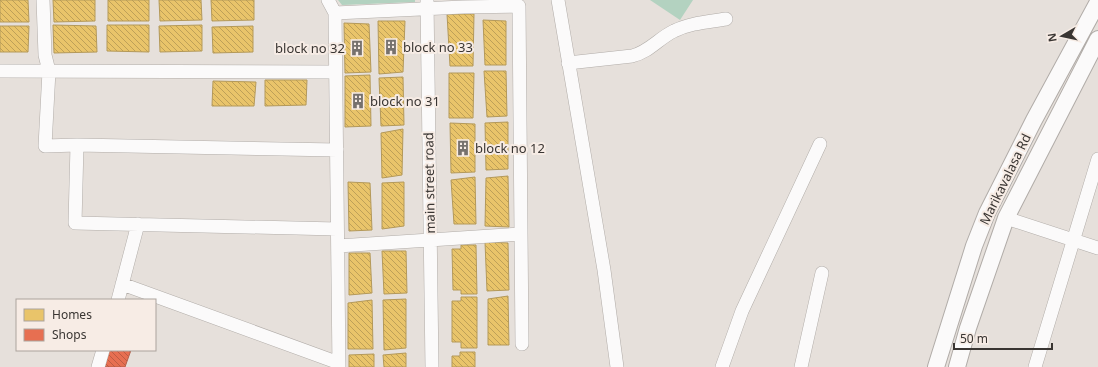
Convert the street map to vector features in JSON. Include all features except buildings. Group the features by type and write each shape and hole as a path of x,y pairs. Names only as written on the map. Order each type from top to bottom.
{"street":[{"path":"42,0 45,55 49,71 45,146 77,145 336,150"},
{"path":"122,284 339,365 335,13 328,0"},
{"path":"558,0 604,270 617,367"},
{"name":"Marikavalasa Rd","path":"936,367 974,246 987,213 1034,120 1098,2"},
{"path":"335,13 427,4 519,6 522,344"},
{"name":"main street road","path":"427,4 429,240 432,367"},
{"path":"568,63 641,54 673,31 690,25 726,19"},
{"name":"Marikavalasa Rd","path":"957,367 968,328 1006,218 1097,44"},
{"path":"0,71 335,72"},
{"path":"722,367 742,311 820,144"},
{"path":"77,145 75,223 338,229"},
{"path":"1035,367 1098,159"},
{"path":"1006,218 1098,248"},
{"path":"118,299 138,224"},
{"path":"338,246 521,234"},
{"path":"801,367 822,273"},
{"path":"98,367 103,351"}],"green space":[{"path":"338,0 415,0 415,2 342,5"},
{"path":"650,0 693,0 680,20"}],"place":[{"name":"block no 33","path":"391,47"},
{"name":"block no 32","path":"357,48"},
{"name":"block no 31","path":"358,101"},
{"name":"block no 12","path":"463,148"}]}
